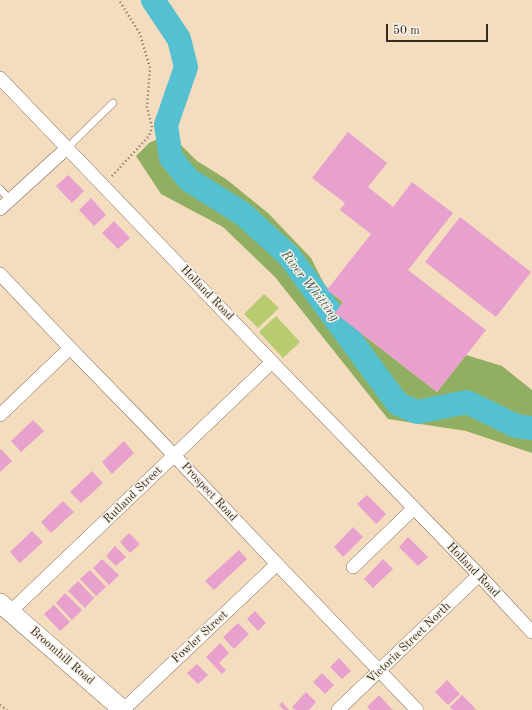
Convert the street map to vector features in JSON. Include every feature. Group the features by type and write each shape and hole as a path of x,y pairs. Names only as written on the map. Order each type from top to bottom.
{"street":[{"name":"Holland Road","path":"0,78 272,362 531,629"},
{"path":"0,209 67,148"},
{"name":"Prospect Road","path":"0,274 417,710"},
{"path":"0,416 70,348"},
{"name":"Rutland Street","path":"5,608 174,455 272,362"},
{"path":"353,568 414,508"},
{"name":"Fowler Street","path":"123,710 277,564"},
{"name":"Victoria Street North","path":"338,710 479,575"},
{"name":"Broomhill Road","path":"5,608 123,710"}],"lane":[{"path":"67,148 113,103"},
{"path":"0,189 10,200"}],"path":[{"path":"103,185 149,136 152,127 147,107 150,68 140,34 119,0"},
{"path":"0,705 7,710"}],"green space":[{"path":"158,139 182,146 197,161 226,179 268,213 311,258 327,290 343,302 335,313 437,392 466,355 502,366 532,390 532,453 466,431 388,419 275,277 223,227 161,194 136,156 149,143"},
{"path":"264,294 279,308 258,328 244,314"},
{"path":"276,316 300,342 283,358 259,332"}],"building":[{"path":"348,132 387,163 368,187 393,207 412,182 453,213 408,270 486,330 437,392 335,313 343,302 327,290 371,234 340,210 345,203 312,178"},
{"path":"68,175 84,191 72,203 56,186"},
{"path":"91,198 106,215 94,226 79,210"},
{"path":"460,217 531,272 496,317 425,262"},
{"path":"114,221 130,238 118,249 102,233"},
{"path":"33,420 44,431 21,452 11,441"},
{"path":"124,441 134,453 112,474 102,462"},
{"path":"1,449 12,461 0,472 0,451"},
{"path":"92,471 103,483 81,503 70,492"},
{"path":"367,495 386,514 376,524 357,504"},
{"path":"63,501 74,512 51,533 41,522"},
{"path":"353,527 363,537 343,557 334,547"},
{"path":"32,531 43,542 20,563 10,552"},
{"path":"129,533 140,544 130,553 120,542"},
{"path":"408,537 428,557 418,566 399,547"},
{"path":"115,546 126,557 116,566 106,556"},
{"path":"239,550 247,559 214,590 205,581"},
{"path":"102,559 119,575 109,585 93,568"},
{"path":"383,559 393,569 373,588 364,579"},
{"path":"90,570 106,587 96,596 80,579"},
{"path":"78,581 94,598 85,608 68,591"},
{"path":"65,593 82,610 72,620 56,603"},
{"path":"54,605 70,622 60,631 44,614"},
{"path":"255,611 266,623 258,631 247,619"},
{"path":"238,623 249,634 234,649 223,637"},
{"path":"220,643 229,653 219,663 226,670 222,674 206,657"},
{"path":"339,658 351,671 342,679 330,667"},
{"path":"197,664 208,675 198,684 187,673"},
{"path":"322,673 334,685 325,694 313,682"},
{"path":"447,680 460,694 448,705 435,692"},
{"path":"306,692 316,702 309,710 295,710 292,707"},
{"path":"379,695 393,710 370,710 367,707"},
{"path":"462,695 476,709 475,710 453,710 450,707"},
{"path":"282,702 289,710 284,710 279,705"}],"waterway":[{"name":"River Whitting","path":"153,0 179,39 186,67 166,125 171,158 189,180 243,214 289,256 398,404 417,412 467,402 516,426 532,428"}]}
